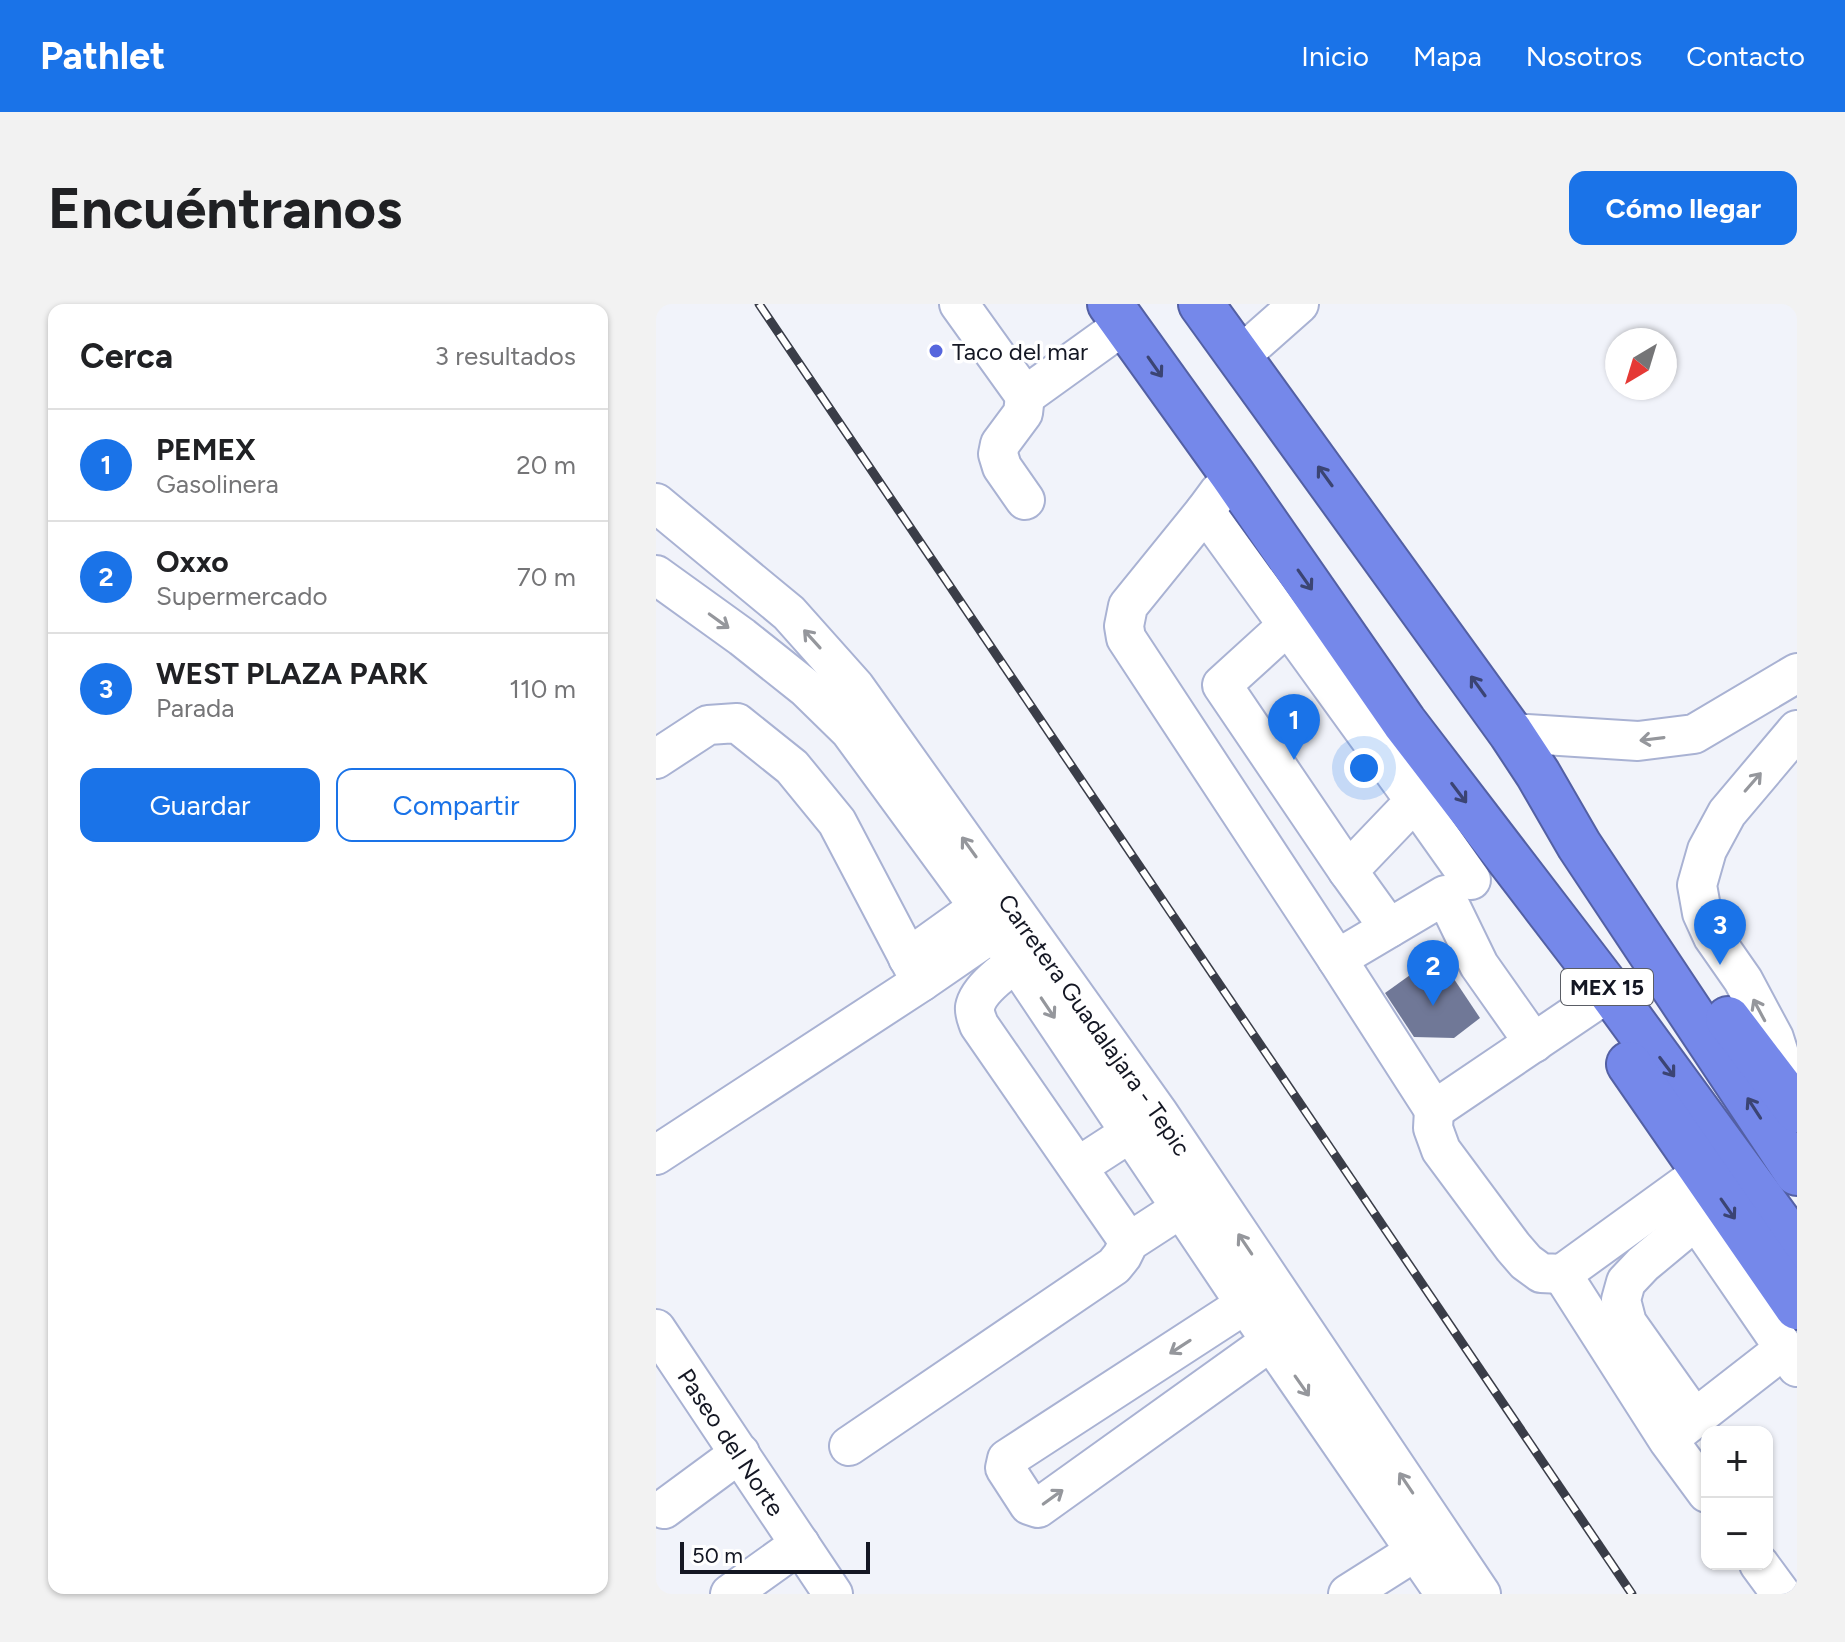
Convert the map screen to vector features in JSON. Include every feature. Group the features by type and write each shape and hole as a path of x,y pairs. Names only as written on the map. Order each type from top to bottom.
{"highway":[{"name":"MEX 15","path":"1201,304 1511,733 1579,845 1797,1173"},
{"name":"MEX 15","path":"1117,314 1404,722 1543,904 1599,998 1797,1247"},
{"path":"1538,774 1797,1109"},
{"path":"1599,998 1692,1194 1797,1307"}],"street":[{"path":"959,304 1025,396"},
{"path":"1239,357 1299,304"},
{"path":"1025,500 1002,467 998,454 1000,444 1023,413 1025,396 1117,314"},
{"path":"1232,474 1128,606 1124,626 1126,638 1434,1110 1433,1128 1441,1150 1513,1247 1541,1273 1562,1274 1692,1194"},
{"name":"Carretera Guadalajara - Tepic","path":"656,503 789,613 855,687 1008,925 1428,1544 1481,1594"},
{"path":"1205,511 1415,801 1458,887 1479,965 1534,1043"},
{"name":"Carretera Guadalajara - Tepic","path":"656,575 806,688 850,731 1008,925"},
{"path":"1182,724 1288,625"},
{"path":"1511,733 1638,741 1694,734 1797,673"},
{"path":"1222,685 1389,928"},
{"path":"656,759 708,725 737,723 792,767 837,822 914,970"},
{"path":"1797,730 1727,813 1707,850 1697,885 1702,913 1713,937 1743,980 1774,1038 1797,1109"},
{"path":"1348,871 1415,801"},
{"path":"1337,959 1509,859"},
{"path":"656,1155 914,970 1008,925"},
{"path":"1008,925 987,986 974,1010 979,1025 1129,1242"},
{"path":"1434,1110 1599,998"},
{"path":"1079,1166 1145,1124"},
{"path":"1681,1429 1790,1358 1692,1194"},
{"path":"1692,1194 1643,1264 1626,1282 1621,1300 1627,1323 1681,1429 1701,1478"},
{"path":"849,1446 1114,1266 1129,1242 1196,1199"},
{"path":"1562,1274 1681,1429"},
{"path":"1260,1295 1007,1459 1005,1468 1029,1505 1038,1508 1285,1332"},
{"name":"Paseo del Norte","path":"656,1329 668,1374 740,1453 833,1594"},
{"path":"664,1509 740,1453"},
{"path":"730,1594 800,1544"},
{"path":"1348,1594 1428,1544"},
{"name":"Carretera Guadalajara - Tepic","path":"1428,1544 1445,1594"},
{"path":"1763,1570 1781,1594"}],"building":[{"path":"1438,955 1480,1018 1454,1038 1414,1037 1385,993"}],"railway":[{"path":"759,304 1632,1594"}],"place":[{"name":"Taco del mar","path":"936,351"},
{"name":"PEMEX","path":"1294,760"},
{"name":"WEST PLAZA PARK","path":"1720,965"},
{"name":"Oxxo","path":"1433,1006"}]}
